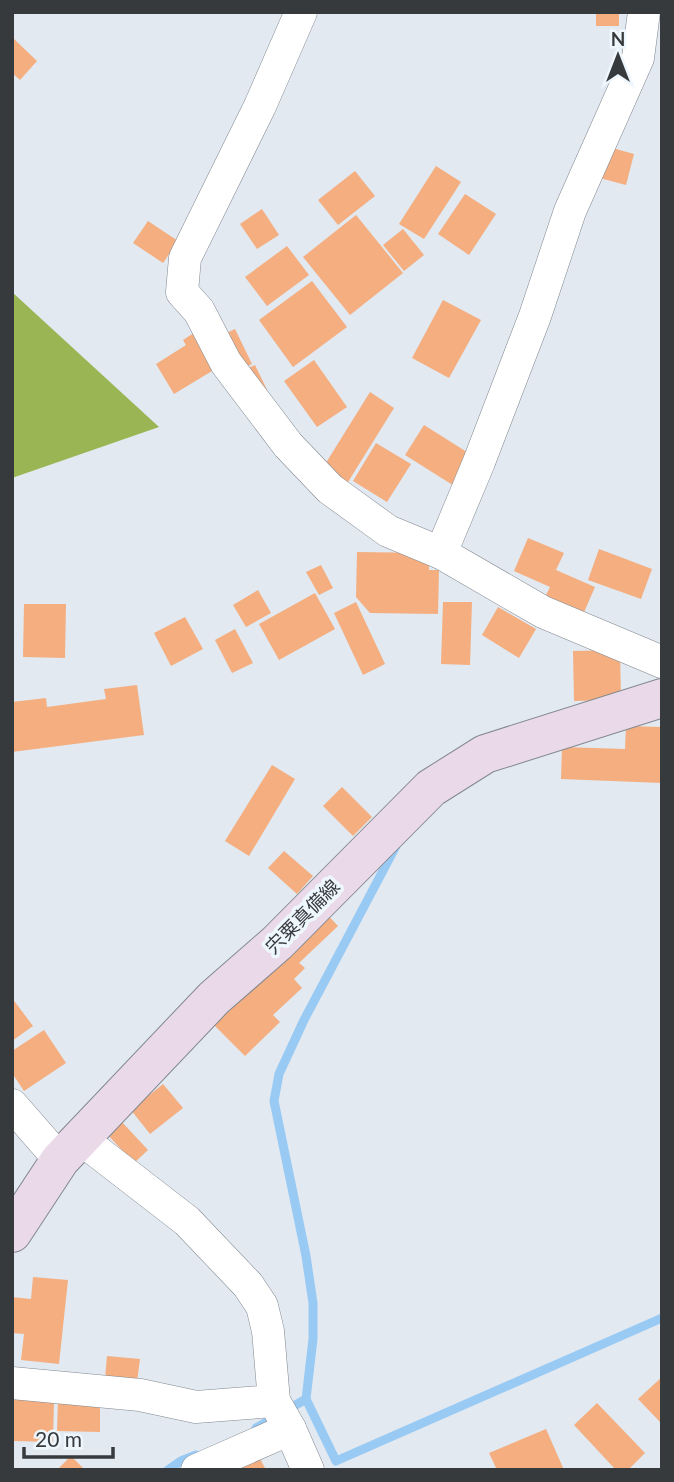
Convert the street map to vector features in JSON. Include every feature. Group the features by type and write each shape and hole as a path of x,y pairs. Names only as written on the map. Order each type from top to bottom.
{"main road":[{"name":"宍粟真備線","path":"12,1233 71,1150 214,998 277,943 431,788 485,754 662,698"}],"street":[{"path":"301,12 260,106 185,258 182,292 199,311 226,363 288,445 330,489 388,531 441,553 543,612 662,662"},
{"path":"441,553 535,316 570,211 638,58 644,12"},
{"path":"12,1105 71,1150 187,1221 248,1285 262,1306 268,1331 274,1401 308,1470"},
{"path":"12,1383 140,1395 197,1407 274,1401"},
{"path":"197,1470 290,1429"}],"green space":[{"path":"12,292 159,427 12,478"}],"building":[{"path":"596,12 619,12 619,26 596,26"},
{"path":"12,37 37,61 20,80 12,73"},
{"path":"605,146 634,154 626,185 596,177"},
{"path":"436,166 461,182 424,239 399,224"},
{"path":"355,171 375,196 338,225 318,200"},
{"path":"465,194 496,214 469,255 438,234"},
{"path":"262,209 279,235 257,249 240,224"},
{"path":"356,215 403,273 350,315 303,257"},
{"path":"148,221 178,241 163,263 133,243"},
{"path":"403,229 424,255 404,271 383,245"},
{"path":"287,246 309,275 267,306 245,277"},
{"path":"312,281 347,327 293,367 259,320"},
{"path":"443,300 481,320 449,378 412,358"},
{"path":"200,329 222,365 174,394 156,364 186,345 183,340"},
{"path":"235,329 252,364 237,371 220,336"},
{"path":"314,360 347,407 317,427 284,381"},
{"path":"255,365 272,400 240,372"},
{"path":"370,392 394,408 348,482 324,466"},
{"path":"424,425 478,459 459,489 405,455"},
{"path":"376,443 411,464 387,502 353,481"},
{"path":"528,538 564,553 556,570 595,587 581,619 543,601 550,587 514,571"},
{"path":"599,549 652,569 641,599 588,580"},
{"path":"357,552 429,553 429,570 439,570 438,614 370,613 356,597"},
{"path":"321,565 333,588 319,595 306,572"},
{"path":"258,590 271,613 246,627 233,605"},
{"path":"315,593 335,629 279,660 259,624"},
{"path":"356,602 385,664 363,675 334,613"},
{"path":"443,602 472,602 470,665 441,664"},
{"path":"24,604 66,604 65,658 23,657"},
{"path":"498,607 536,629 519,658 482,635"},
{"path":"185,617 203,649 171,666 154,633"},
{"path":"235,629 253,663 232,673 215,640"},
{"path":"620,650 621,700 574,701 573,651"},
{"path":"137,685 144,735 12,752 12,702 46,698 47,707 106,699 104,689"},
{"path":"626,726 662,727 662,783 561,779 562,747 625,749"},
{"path":"272,765 295,779 249,856 225,841"},
{"path":"342,787 372,817 353,836 323,806"},
{"path":"284,851 313,876 297,894 268,868"},
{"path":"320,907 338,926 299,963 305,968 294,979 302,988 273,1015 280,1022 245,1056 213,1024"},
{"path":"12,998 33,1026 12,1041"},
{"path":"44,1030 66,1063 24,1091 12,1073 12,1051"},
{"path":"163,1084 183,1108 150,1134 131,1110"},
{"path":"121,1121 148,1150 134,1163 107,1134"},
{"path":"33,1277 68,1280 59,1364 21,1360 24,1334 12,1333 12,1297 31,1299"},
{"path":"107,1356 140,1359 137,1382 105,1379"},
{"path":"662,1377 662,1424 638,1399"},
{"path":"12,1398 54,1399 53,1442 12,1441"},
{"path":"58,1399 100,1400 100,1432 57,1431"},
{"path":"597,1403 645,1453 628,1470 616,1470 574,1425"},
{"path":"546,1429 564,1470 497,1470 489,1453"},
{"path":"257,1453 266,1470 227,1470"},
{"path":"71,1456 85,1470 57,1470"}],"waterway":[{"path":"256,1428 306,1399 313,1339 313,1303 306,1256 274,1101 279,1074 304,1020 396,846"},
{"path":"306,1399 336,1461 662,1318"},
{"path":"168,1470 196,1455"}]}
